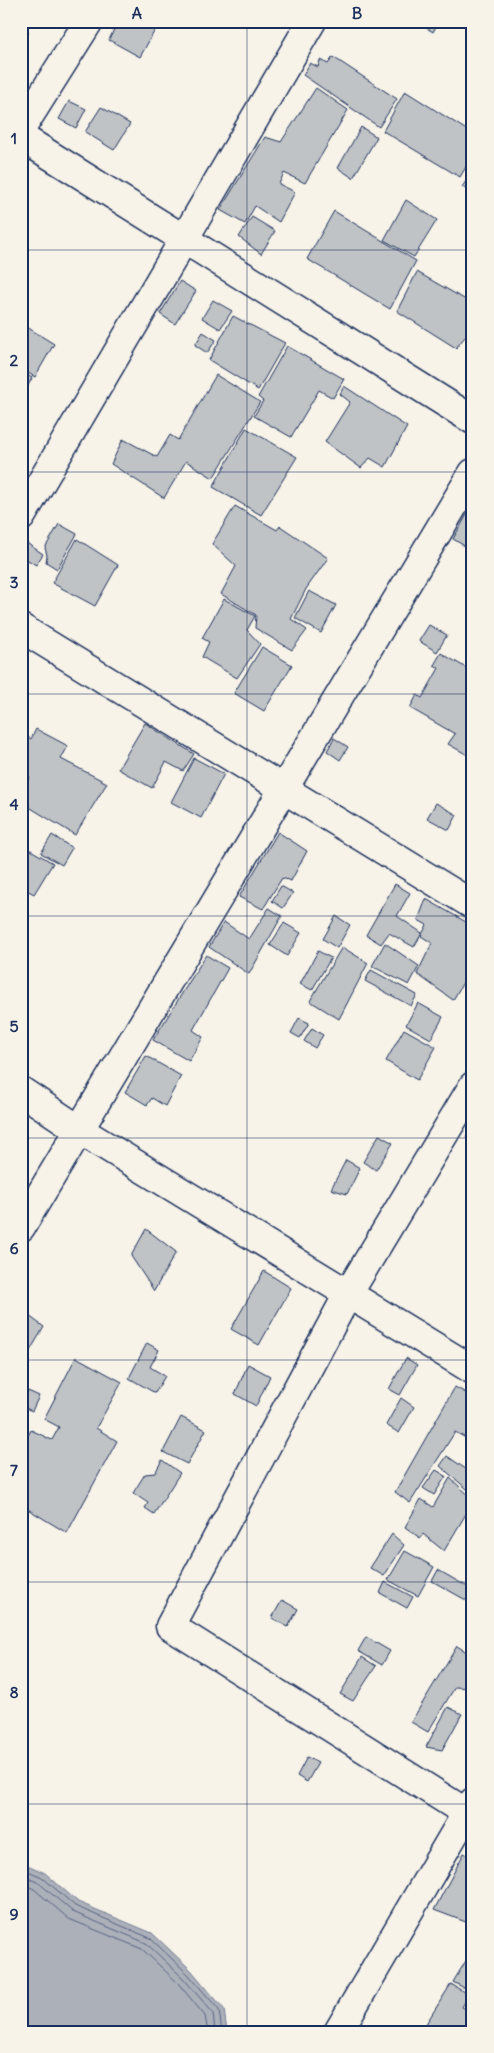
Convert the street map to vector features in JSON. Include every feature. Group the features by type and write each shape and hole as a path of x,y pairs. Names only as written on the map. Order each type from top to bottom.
{"street":[{"path":"21,129 89,21"},
{"path":"21,517 312,21"},
{"path":"21,137 186,238 473,420"},
{"path":"21,1227 78,1129 285,790 473,473"},
{"path":"21,628 473,905"},
{"path":"338,2032 471,1811 170,1626 348,1294 473,1086"},
{"path":"21,1091 78,1129 473,1370"}],"water":[{"path":"21,1862 45,1873 78,1902 152,1933 191,1970 224,2009 227,2032 21,2032"}],"building":[{"path":"118,21 160,21 140,57 109,40"},
{"path":"415,21 439,21 433,32"},
{"path":"21,27 29,32 21,43"},
{"path":"333,57 397,99 379,127 303,75 310,63 318,67 320,60 328,64"},
{"path":"316,88 348,110 305,183 284,173 279,184 295,192 279,222 255,206 245,224 220,210 265,137 281,142"},
{"path":"405,91 473,134 473,155 460,177 383,131"},
{"path":"69,101 86,109 76,128 59,119"},
{"path":"101,107 130,124 114,150 85,132"},
{"path":"361,127 377,137 353,178 338,168"},
{"path":"473,171 473,193 462,187"},
{"path":"406,200 437,220 414,257 384,240"},
{"path":"334,211 416,261 390,309 307,259"},
{"path":"252,217 275,231 261,254 239,237"},
{"path":"417,272 473,304 473,327 456,348 397,311"},
{"path":"180,281 196,291 175,324 160,314"},
{"path":"213,300 232,311 220,329 202,318"},
{"path":"233,316 285,343 258,390 209,360"},
{"path":"22,324 54,344 35,377 21,369"},
{"path":"203,332 216,340 207,353 195,345"},
{"path":"287,346 344,379 333,398 319,390 291,437 254,416 263,401 258,397"},
{"path":"21,372 32,378 21,399"},
{"path":"216,375 260,402 213,478 186,461 164,498 111,464 123,439 157,457 170,435 178,440"},
{"path":"344,386 407,427 385,467 370,458 361,468 325,442 350,402 340,394"},
{"path":"246,428 297,457 261,515 213,487"},
{"path":"473,504 473,540 468,548 453,539"},
{"path":"235,506 277,530 280,526 328,558 306,589 291,619 307,630 292,650 255,628 256,615 221,594 236,566 212,544"},
{"path":"59,524 77,534 57,569 46,562 45,548"},
{"path":"77,539 118,565 95,606 52,583"},
{"path":"25,542 43,554 36,565 21,556 21,548"},
{"path":"309,591 336,605 321,633 295,618"},
{"path":"224,599 255,616 247,630 260,644 237,678 202,657 209,642 202,638"},
{"path":"429,625 447,635 437,652 419,641"},
{"path":"262,647 292,665 264,711 234,693"},
{"path":"441,653 473,672 473,758 448,744 455,734 410,708 417,695 422,698 439,668 434,665"},
{"path":"145,723 194,754 183,771 166,762 152,788 118,769"},
{"path":"36,729 68,746 61,759 107,783 75,835 21,802 21,793 30,777 21,772 21,738 23,734 31,739"},
{"path":"334,738 348,747 340,760 327,751"},
{"path":"194,758 224,774 201,818 171,802"},
{"path":"436,803 457,815 449,830 427,818"},
{"path":"278,832 307,851 291,881 282,878 263,909 239,897"},
{"path":"52,835 72,848 62,865 41,853"},
{"path":"22,845 53,863 34,894 21,887"},
{"path":"395,884 410,893 397,916 422,933 414,947 389,933 381,944 366,935"},
{"path":"281,886 293,893 283,908 272,901"},
{"path":"426,899 473,926 473,965 453,1000 417,974 432,943 421,936 427,925 418,920"},
{"path":"269,908 282,916 249,974 209,947 224,922 249,939"},
{"path":"336,916 350,925 337,948 323,939"},
{"path":"284,923 301,933 287,956 270,945"},
{"path":"385,943 419,966 409,985 372,966"},
{"path":"342,947 368,963 339,1019 310,1001"},
{"path":"318,951 331,958 312,990 300,984"},
{"path":"206,955 228,968 193,1030 203,1037 189,1061 153,1040"},
{"path":"371,970 417,995 411,1006 365,981"},
{"path":"418,1003 443,1017 431,1039 406,1025"},
{"path":"299,1018 309,1023 300,1038 291,1033"},
{"path":"312,1028 323,1035 315,1048 304,1041"},
{"path":"404,1029 436,1047 417,1080 386,1061"},
{"path":"146,1056 181,1076 165,1106 152,1098 147,1105 125,1092"},
{"path":"473,1123 473,1140 466,1137"},
{"path":"379,1135 393,1143 376,1170 363,1162"},
{"path":"346,1160 360,1168 347,1194 331,1189"},
{"path":"146,1229 176,1252 154,1291 131,1256"},
{"path":"264,1271 291,1288 259,1345 231,1329"},
{"path":"25,1313 44,1327 21,1366 21,1321"},
{"path":"147,1343 159,1350 150,1367 165,1376 155,1393 129,1378"},
{"path":"76,1357 122,1382 96,1428 117,1441 67,1533 21,1505 21,1448 31,1430 52,1440 59,1427 44,1419"},
{"path":"406,1358 417,1365 400,1395 389,1389"},
{"path":"248,1364 270,1376 256,1406 235,1394"},
{"path":"455,1387 473,1397 473,1442 455,1432 410,1503 395,1492"},
{"path":"28,1391 39,1396 32,1411 21,1406"},
{"path":"401,1398 414,1407 399,1433 386,1425"},
{"path":"181,1417 206,1430 187,1464 163,1452"},
{"path":"447,1456 473,1474 473,1494 440,1466"},
{"path":"162,1460 180,1473 154,1514 145,1508 148,1503 133,1493 145,1474 155,1473"},
{"path":"436,1470 446,1476 434,1495 423,1488"},
{"path":"450,1478 473,1499 473,1502 444,1551 423,1534 420,1538 405,1527 421,1499 433,1507"},
{"path":"392,1534 404,1545 384,1576 370,1568"},
{"path":"405,1551 434,1567 418,1596 388,1580"},
{"path":"438,1570 473,1590 473,1604 432,1581"},
{"path":"385,1582 413,1597 407,1608 380,1593"},
{"path":"282,1600 298,1609 288,1627 272,1618"},
{"path":"366,1637 390,1651 382,1665 358,1651"},
{"path":"457,1646 473,1656 473,1684 470,1688 455,1687 428,1732 411,1722"},
{"path":"362,1657 376,1666 353,1701 340,1694"},
{"path":"448,1707 462,1714 442,1750 426,1747"},
{"path":"307,1757 318,1763 307,1782 297,1776"},
{"path":"464,1853 473,1858 473,1920 471,1924 434,1910"},
{"path":"467,1959 473,1963 473,2004 470,2002 472,1992 453,1982"},
{"path":"451,1984 469,1995 462,2007 473,2013 473,2025 469,2032 432,2032 424,2027"}]}
